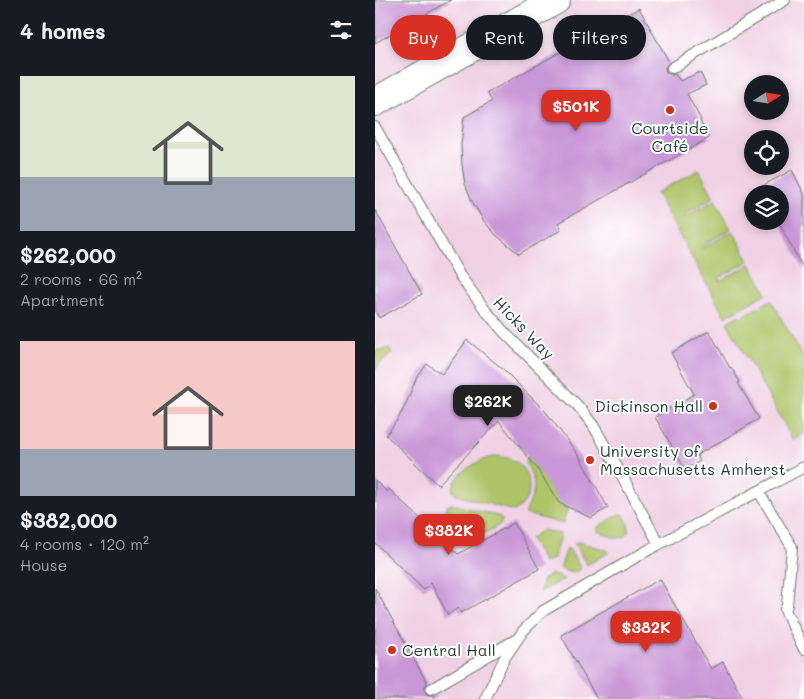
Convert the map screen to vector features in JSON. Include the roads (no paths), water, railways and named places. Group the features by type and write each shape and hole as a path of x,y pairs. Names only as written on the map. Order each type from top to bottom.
{"main road":[{"path":"375,102 556,0"}],"lane":[{"path":"672,68 785,0"},
{"name":"Hicks Way","path":"375,127 460,276 504,332 579,406 593,425 659,544"},
{"path":"485,699 504,659 518,638 531,622 543,612 659,544 804,467"},
{"path":"759,492 792,547 785,610 804,649"},
{"path":"431,689 518,638"}],"place":[{"name":"Courtside Café","path":"670,110"},
{"name":"Dickinson Hall","path":"713,406"},
{"name":"University of Massachusetts Amherst","path":"590,460"},
{"name":"Central Hall","path":"392,650"}]}
